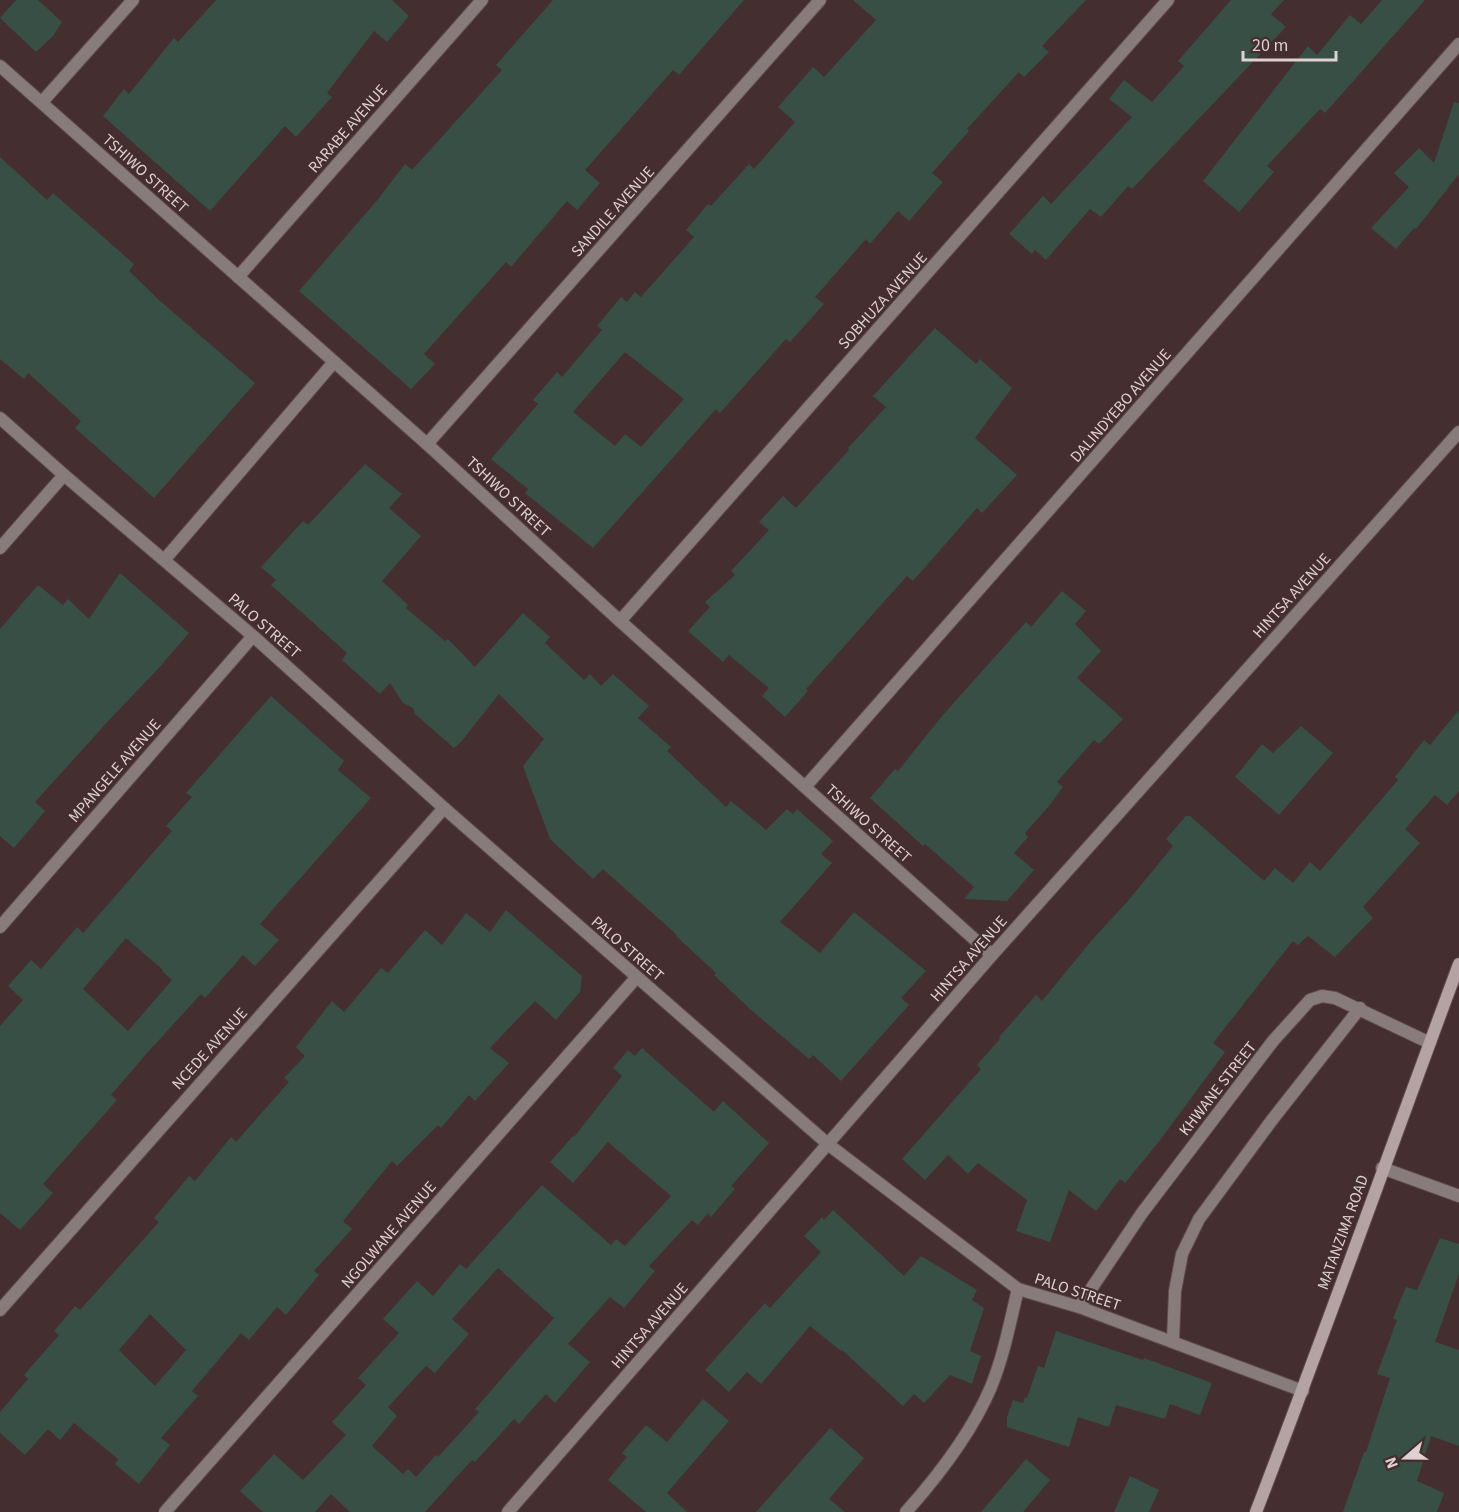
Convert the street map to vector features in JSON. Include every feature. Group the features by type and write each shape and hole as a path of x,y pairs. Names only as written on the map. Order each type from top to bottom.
{"street":[{"path":"42,102 133,0"},
{"name":"RARABE AVENUE","path":"238,277 482,0"},
{"name":"SANDILE AVENUE","path":"427,444 820,0"},
{"name":"SOBHUZA AVENUE","path":"620,621 1168,0"},
{"name":"DALINDYEBO AVENUE","path":"805,787 1459,44"},
{"name":"TSHIWO STREET","path":"0,66 427,444 620,621 992,955"},
{"path":"165,560 334,362"},
{"name":"PALO STREET","path":"0,418 253,636 636,978 829,1145 1018,1289 1079,1307 1173,1340 1303,1390"},
{"name":"HINTSA AVENUE","path":"508,1512 992,955 1459,432"},
{"path":"0,548 64,475"},
{"name":"MPANGELE AVENUE","path":"0,927 253,636"},
{"name":"NCEDE AVENUE","path":"0,1310 444,808"},
{"name":"MATANZIMA ROAD","path":"1256,1512 1459,964"},
{"name":"NGOLWANE AVENUE","path":"165,1512 636,978"},
{"name":"KHWANE STREET","path":"1079,1307 1142,1213 1302,1006 1322,996 1335,998 1430,1043"},
{"path":"1173,1340 1175,1291 1182,1254 1199,1220 1259,1137 1360,1008"},
{"path":"1383,1168 1459,1196"},
{"path":"906,1512 972,1425 991,1387 1000,1361 1018,1289"}],"building":[{"path":"16,0 38,0 62,22 53,36 36,52 0,18"},
{"path":"216,0 392,0 409,16 387,42 374,31 327,93 332,97 296,137 285,126 210,211 103,116 124,89 129,94 174,38 178,42"},
{"path":"553,0 744,0 679,75 673,70 585,170 600,183 577,210 567,201 511,267 506,262 424,354 435,364 411,389 299,291 379,198 405,164 412,170 502,70 496,65"},
{"path":"853,0 1086,0 1042,46 1049,52 1024,77 1019,72 967,129 969,131 932,173 943,182 909,221 898,211 870,244 866,239 815,297 824,304 790,342 786,339 720,413 716,409 593,548 525,493 528,489 491,459 538,404 533,400 557,372 562,377 602,330 597,326 621,297 627,302 635,292 641,297 694,237 686,230 708,204 711,206 749,164 754,169 795,122 778,107 813,67 824,77 876,20","holes":["625,352 684,399 641,447 625,434 615,446 573,412"]},
{"path":"1231,0 1284,0 1271,14 1286,27 1132,189 1128,186 1101,217 1090,209 1046,260 1035,250 1032,254 1009,234 1043,196 1051,204 1132,117 1109,99 1124,80 1152,102 1184,66 1178,61"},
{"path":"1382,0 1425,0 1325,113 1320,109 1267,166 1274,172 1239,212 1203,181 1308,46 1317,55 1350,15 1361,24"},
{"path":"1454,102 1459,103 1459,174 1416,229 1414,228 1396,249 1371,228 1409,187 1394,173 1419,148 1434,163"},
{"path":"0,157 47,200 53,193 134,264 129,271 255,383 154,498 75,428 81,421 28,373 24,379 0,359"},
{"path":"935,328 976,364 980,359 1012,388 975,438 1017,475 982,513 977,508 913,581 907,576 806,689 808,691 785,717 762,696 769,688 729,655 723,662 688,631 710,607 705,602 735,575 731,571 769,530 759,522 783,496 796,508 849,450 848,448 886,407 873,396"},
{"path":"365,464 402,494 389,508 421,536 382,581 408,605 406,608 445,641 448,639 475,667 523,613 550,637 545,643 584,680 590,674 601,686 613,674 649,706 638,718 671,747 667,751 726,807 731,801 766,830 787,809 793,814 797,809 833,841 821,854 832,863 780,922 820,953 854,912 926,971 901,998 909,1005 841,1081 813,1055 809,1059 750,1009 677,935 603,869 593,879 550,839 523,766 544,739 499,694 454,748 415,714 413,708 403,703 390,683 380,694 342,660 347,653 271,585 276,580 261,567 303,521 308,525"},
{"path":"120,573 189,633 35,802 45,811 14,848 0,836 0,629 38,585 63,605 68,599 89,619"},
{"path":"1062,591 1086,611 1075,624 1101,651 1077,678 1123,719 1099,744 1094,740 1057,782 1063,787 1025,833 1028,837 1014,853 1034,870 1007,901 964,899 974,887 925,844 923,846 870,798 895,769 898,771 942,716 1026,622 1031,627"},
{"path":"271,696 344,761 338,770 371,798 260,924 279,940 255,966 243,955 205,998 201,994 148,1052 111,1095 117,1100 43,1184 53,1193 20,1230 0,1213 0,1026 23,1000 8,986 31,960 41,969 77,927 83,933 172,831 166,826 192,797 186,793","holes":["126,938 172,980 128,1031 83,989"]},
{"path":"1459,710 1459,791 1447,805 1435,795 1405,829 1420,843 1363,907 1373,918 1335,957 1308,936 1298,945 1293,941 1213,1043 1225,1052 1161,1139 1125,1183 1120,1179 1096,1211 1069,1190 1050,1242 1016,1231 1027,1200 978,1163 968,1174 948,1155 925,1180 902,1159 981,1069 977,1065 1000,1039 999,1037 1036,995 1042,1001 1092,940 1127,902 1173,846 1166,839 1186,816 1190,816 1264,881 1275,868 1293,883 1310,862 1320,871 1398,780 1395,777 1424,740 1430,745"},
{"path":"1301,726 1333,753 1279,815 1235,777 1262,744 1273,753"},
{"path":"506,910 582,976 580,992 556,1020 535,1001 490,1048 509,1063 475,1101 469,1095 441,1128 438,1125 397,1166 392,1161 343,1221 352,1229 314,1271 319,1275 286,1315 277,1307 249,1340 241,1333 192,1391 198,1396 161,1438 170,1445 139,1484 115,1464 118,1459 74,1423 60,1440 48,1429 25,1455 0,1433 0,1412 28,1379 24,1375 59,1335 54,1331 75,1306 80,1310 159,1222 154,1218 189,1176 195,1181 231,1137 236,1142 289,1082 284,1078 305,1056 296,1047 332,1001 344,1012 381,968 388,973 425,930 442,945 466,913 490,932","holes":["150,1314 186,1350 155,1386 119,1350"]},
{"path":"642,1048 714,1112 723,1101 769,1143 731,1186 735,1189 711,1217 708,1213 698,1225 692,1220 649,1266 655,1271 624,1308 610,1297 568,1344 590,1362 555,1403 546,1394 519,1424 514,1419 475,1462 472,1460 425,1512 350,1512 331,1494 315,1512 263,1512 240,1491 274,1454 303,1480 346,1435 332,1422 366,1385 358,1378 399,1333 383,1319 417,1281 433,1296 460,1264 466,1269 542,1185 611,1245 616,1239 625,1246 671,1196 608,1142 573,1183 550,1162 574,1137 622,1076 613,1068 628,1050 635,1056","holes":["498,1268 554,1318 475,1409 479,1412 438,1457 436,1455 416,1477 408,1469 403,1474 372,1446 397,1416 388,1407 426,1366 435,1373 469,1334 452,1319"]},
{"path":"833,1210 904,1276 921,1256 977,1290 972,1300 984,1308 970,1351 981,1356 972,1384 950,1375 924,1403 914,1394 903,1406 842,1350 810,1326 761,1384 747,1372 729,1392 705,1370 765,1303 770,1308 821,1252 804,1236 822,1217 824,1220"},
{"path":"1440,1238 1459,1244 1459,1274 1435,1342 1459,1350 1459,1446 1431,1436 1417,1481 1444,1493 1437,1512 1343,1512 1364,1452 1366,1452 1390,1378 1377,1374 1397,1320 1393,1318 1406,1287 1417,1290"},
{"path":"1056,1331 1143,1360 1144,1358 1212,1383 1200,1415 1170,1404 1165,1419 1116,1405 1109,1427 1078,1417 1069,1447 1007,1427 1007,1417 1013,1400 1023,1403 1025,1397 1027,1398 1038,1366 1044,1368"},
{"path":"703,1399 729,1421 667,1493 687,1512 646,1512 608,1480 627,1457 622,1453 646,1425 667,1442"},
{"path":"830,1428 864,1458 829,1499 845,1512 756,1512"},
{"path":"1026,1459 1050,1480 1023,1512 981,1512"},
{"path":"1130,1476 1159,1490 1149,1512 1114,1512"}]}
